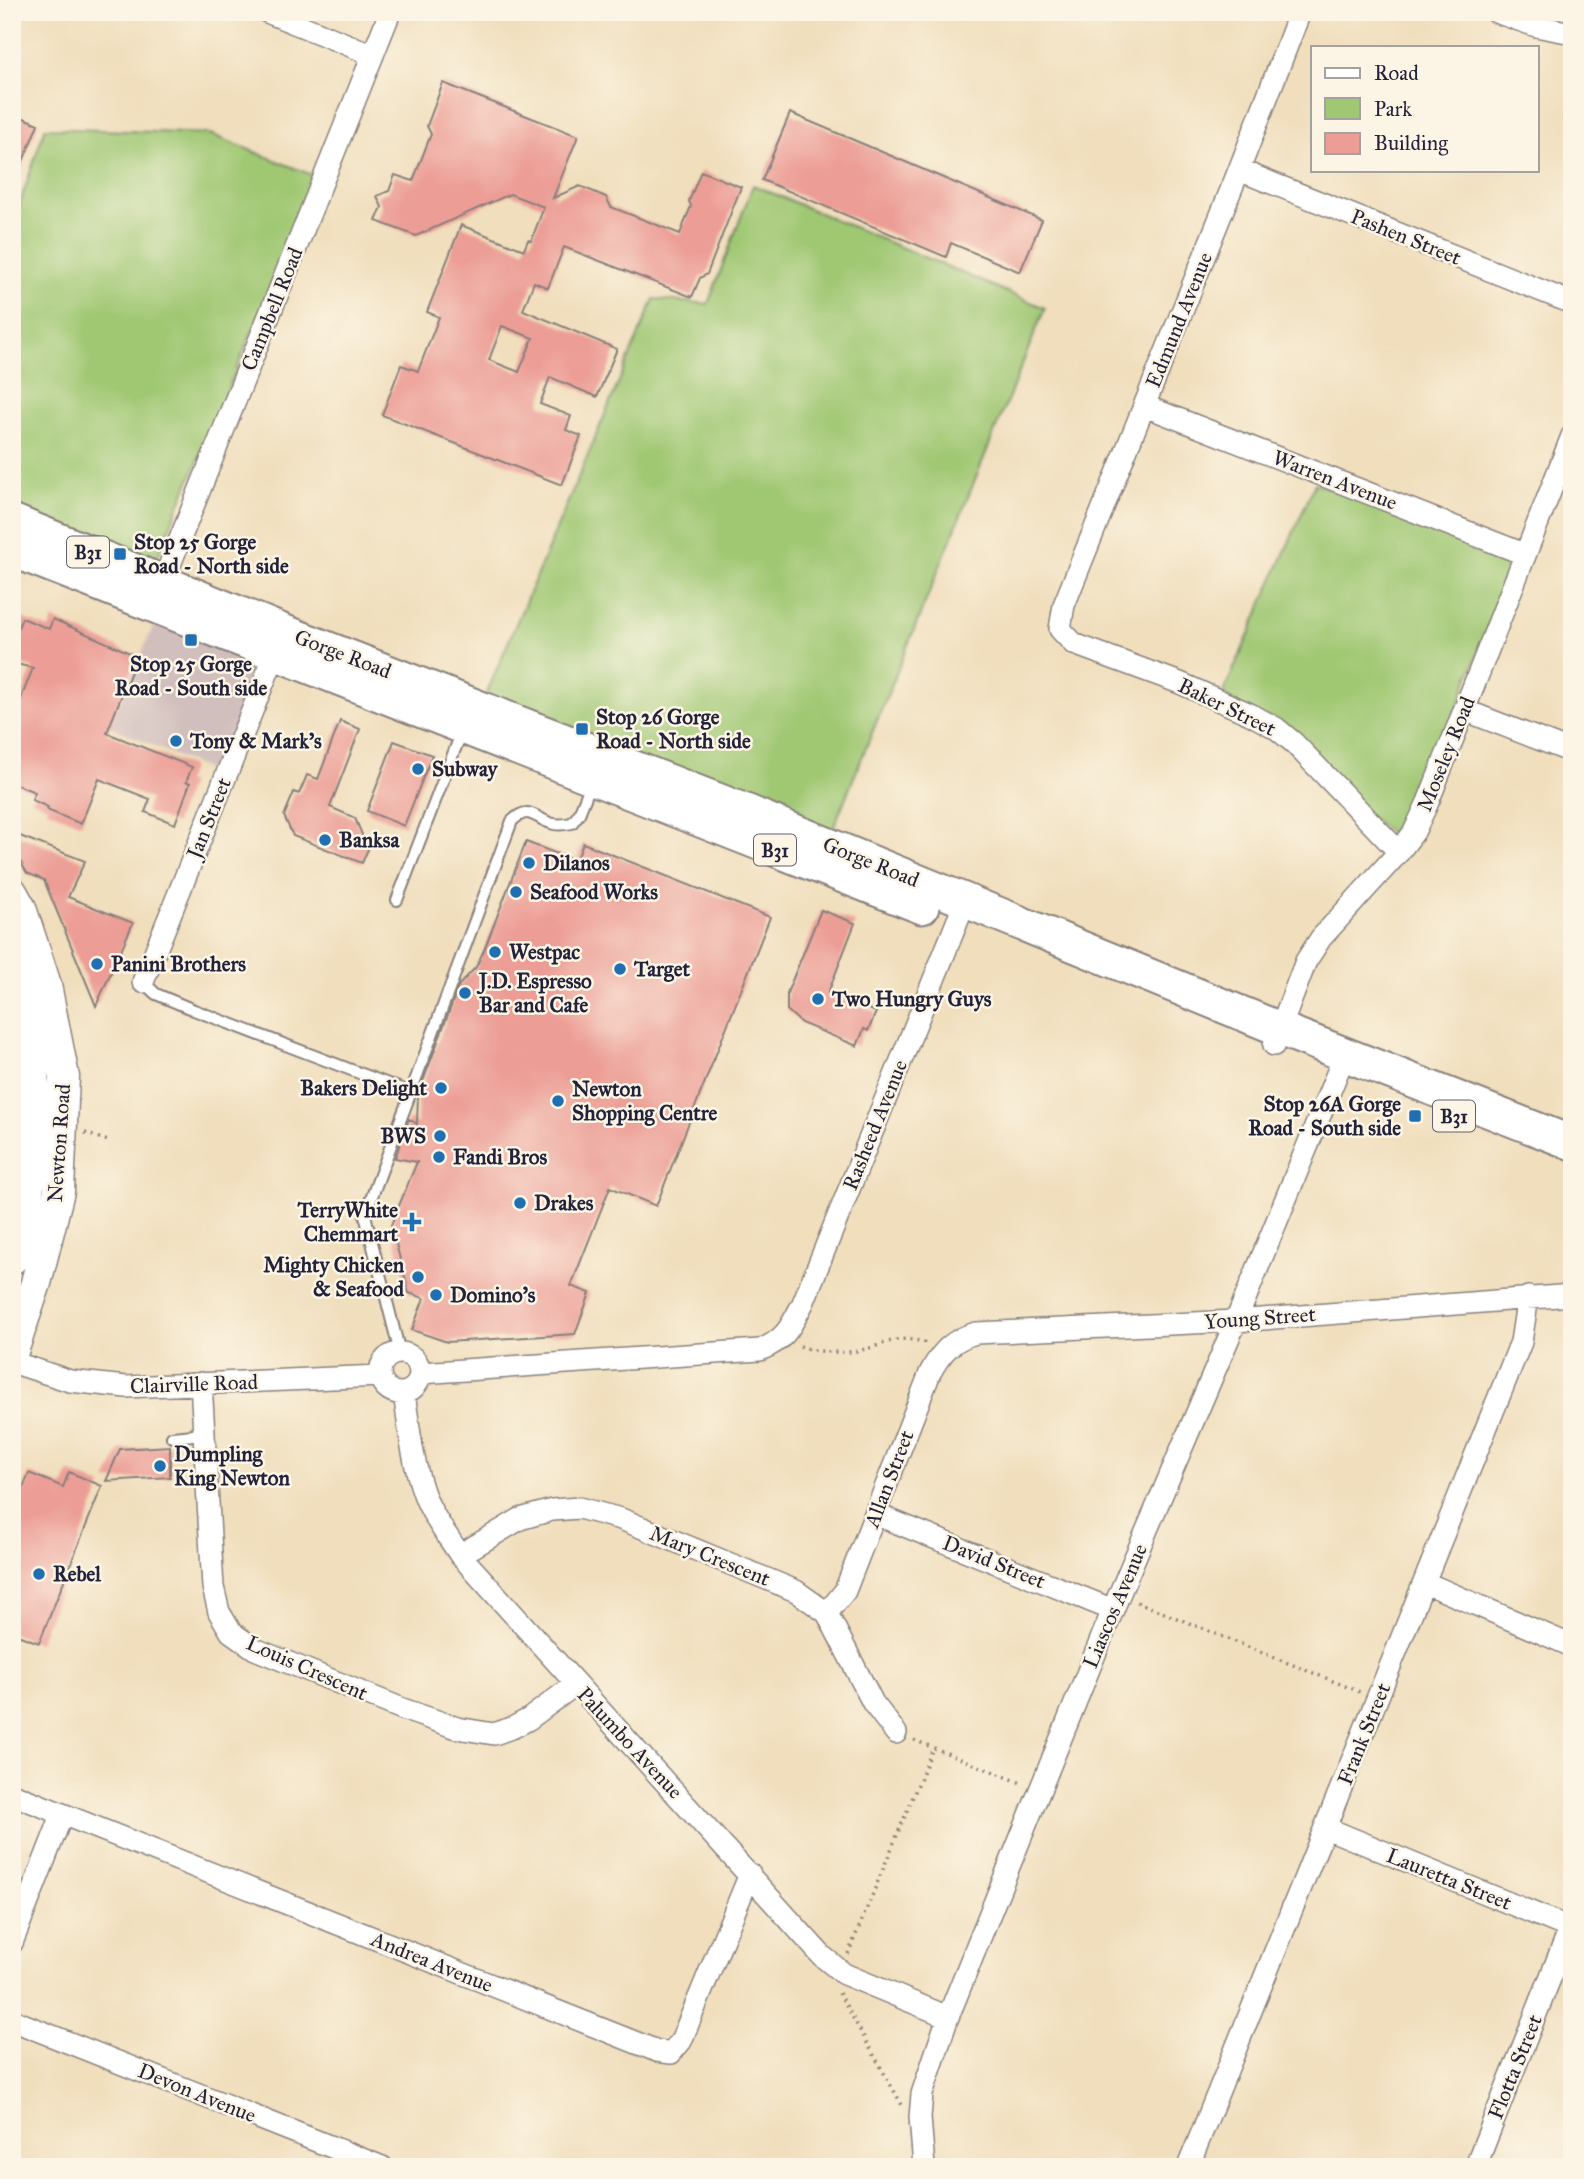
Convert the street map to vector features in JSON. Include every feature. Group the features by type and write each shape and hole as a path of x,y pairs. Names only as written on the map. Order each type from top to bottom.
{"main road":[{"name":"Gorge Road","path":"12,521 159,594 280,643 463,728 607,771"},
{"name":"Gorge Road","path":"12,550 159,594"},
{"name":"Gorge Road","path":"280,643 446,694 607,771 1277,1037 1572,1143"},
{"path":"446,694 463,728"},
{"name":"Newton Road","path":"12,892 21,908 46,985 64,1077 59,1191 36,1283 12,1354"},
{"name":"Newton Road","path":"12,963 24,1004 32,1050 34,1096 32,1156 25,1206 12,1259"},
{"name":"Gorge Road","path":"1340,1061 1572,1163"}],"street":[{"path":"267,12 373,55"},
{"name":"Campbell Road","path":"159,594 390,12"},
{"name":"Edmund Avenue","path":"1060,629 1064,605 1300,12"},
{"path":"1496,12 1536,26 1572,33"},
{"name":"Pashen Street","path":"1239,170 1572,303"},
{"name":"Warren Avenue","path":"1145,406 1524,554"},
{"name":"Moseley Road","path":"1277,1037 1306,961 1321,938 1414,832 1572,436"},
{"name":"Baker Street","path":"1060,629 1074,644 1180,683 1276,728 1294,743 1399,852"},
{"name":"Jan Street","path":"143,982 280,643"},
{"path":"1464,710 1572,752"},
{"name":"Rasheed Avenue","path":"420,1373 760,1350 776,1344 789,1330 803,1303 962,910"},
{"name":"Liascos Avenue","path":"924,2167 920,2117 922,2094 948,2017 1116,1602 1236,1321 1340,1061"},
{"name":"Young Street","path":"950,1344 976,1333 1236,1321 1572,1295"},
{"name":"Frank Street","path":"1188,2167 1426,1583 1521,1342 1528,1297"},
{"name":"Allan Street","path":"827,1613 845,1591 930,1373 939,1356 950,1344"},
{"path":"400,1353 414,1358 420,1373 413,1388 404,1392 391,1391 383,1384 380,1376 381,1364 386,1358 400,1353"},
{"name":"Clairville Road","path":"12,1362 70,1381 126,1387 380,1376"},
{"name":"Louis Crescent","path":"201,1383 213,1587 219,1612 231,1632 255,1648 444,1724 494,1734 529,1719 576,1684"},
{"name":"Palumbo Avenue","path":"404,1392 414,1457 425,1495 460,1555 822,1956 844,1974 948,2017"},
{"name":"Mary Crescent","path":"460,1555 520,1519 552,1510 579,1508 621,1519 796,1591 827,1613 873,1703 896,1733"},
{"name":"David Street","path":"875,1514 1116,1602"},
{"path":"1426,1583 1572,1646"},
{"name":"Andrea Avenue","path":"12,1794 657,2051 671,2053 681,2041 750,1874"},
{"path":"12,1943 62,1815"},
{"name":"Lauretta Street","path":"1326,1828 1571,1929"},
{"name":"Flotta Street","path":"1478,2167 1484,2145 1571,1929"},
{"name":"Devon Avenue","path":"12,2020 382,2167"}],"lane":[{"path":"397,900 463,728"},
{"path":"400,1353 365,1215 512,821 519,814 527,812 554,824 572,823 607,771"},
{"path":"143,982 156,994 194,1010 409,1092"},
{"path":"172,1437 204,1434"}],"path":[{"path":"85,1133 111,1142"},
{"path":"1116,1602 1378,1699"},
{"path":"896,1733 1040,1790"},
{"path":"846,1959 933,1748"},
{"path":"837,1989 904,2110"}],"shaded area":[{"path":"159,613 267,658 219,775 110,726"}],"green space":[{"path":"45,128 210,134 317,177 154,565 12,511 12,227"},
{"path":"753,185 1045,308 830,836 485,697 654,299 708,304"},
{"path":"1315,483 1514,558 1426,790 1398,840 1223,694"}],"building":[{"path":"443,83 578,136 553,198 580,186 606,197 611,207 680,234 701,171 741,187 707,274 700,278 692,297 564,247 548,288 534,282 523,310 617,349 597,397 550,377 540,404 571,416 566,430 581,436 562,485 382,415 401,365 418,371 439,317 427,312 461,225 524,250 528,240 531,241 544,207 510,194 416,236 376,221 382,207 377,196 389,191 395,175 413,181 431,134 427,126","holes":["502,326 533,338 519,372 489,360"]},
{"path":"12,113 38,124 13,186 12,186"},
{"path":"790,113 1042,220 1020,272 951,243 946,257 762,180"},
{"path":"22,618 49,629 53,619 137,656 107,733 192,767 186,782 190,783 175,824 145,812 150,799 99,779 81,824 47,810 48,807 32,800 35,792 12,783 12,710 16,711 33,668 12,663 12,628 17,630"},
{"path":"340,721 360,729 330,807 355,818 368,849 362,863 293,836 284,816 294,792 299,794 307,775 318,779"},
{"path":"394,741 432,755 404,826 367,811"},
{"name":"Panini Brothers","path":"12,833 85,861 68,897 133,923 96,1006 44,880 27,873 12,848"},
{"name":"Newton Shopping Centre","path":"526,842 576,861 583,843 770,917 656,1206 610,1187 571,1286 590,1293 575,1334 447,1342 412,1330 424,1298 409,1293 391,1225 417,1162 395,1158 409,1119 417,1124 418,1095 459,985 476,967 484,950"},
{"path":"821,910 855,923 828,993 876,1012 868,1031 864,1029 857,1046 801,1023 787,1010 787,993"},
{"path":"170,1446 170,1477 106,1481 120,1449"},
{"name":"Rebel","path":"69,1472 102,1486 39,1643 12,1633 12,1515 29,1473 63,1487"}],"place":[{"name":"Stop 25 Gorge Road - North side","path":"120,554"},
{"name":"Stop 25 Gorge Road - South side","path":"191,640"},
{"name":"Stop 26 Gorge Road - North side","path":"582,729"},
{"name":"Tony & Mark's","path":"176,741"},
{"name":"Subway","path":"418,769"},
{"name":"Banksa","path":"325,840"},
{"name":"Dilanos","path":"529,863"},
{"name":"Seafood Works","path":"516,892"},
{"name":"Westpac","path":"495,952"},
{"name":"Panini Brothers","path":"97,964"},
{"name":"Target","path":"620,969"},
{"name":"J.D. Espresso Bar and Cafe","path":"465,993"},
{"name":"Two Hungry Guys","path":"818,999"},
{"name":"Bakers Delight","path":"441,1088"},
{"name":"Newton Shopping Centre","path":"558,1101"},
{"name":"Stop 26A Gorge Road - South side","path":"1415,1116"},
{"name":"BWS","path":"440,1136"},
{"name":"Fandi Bros","path":"439,1157"},
{"name":"Drakes","path":"520,1203"},
{"name":"TerryWhite Chemmart","path":"412,1222"},
{"name":"Mighty Chicken & Seafood","path":"418,1277"},
{"name":"Domino's","path":"436,1295"},
{"name":"Dumpling King Newton","path":"160,1466"},
{"name":"Rebel","path":"39,1574"}]}
